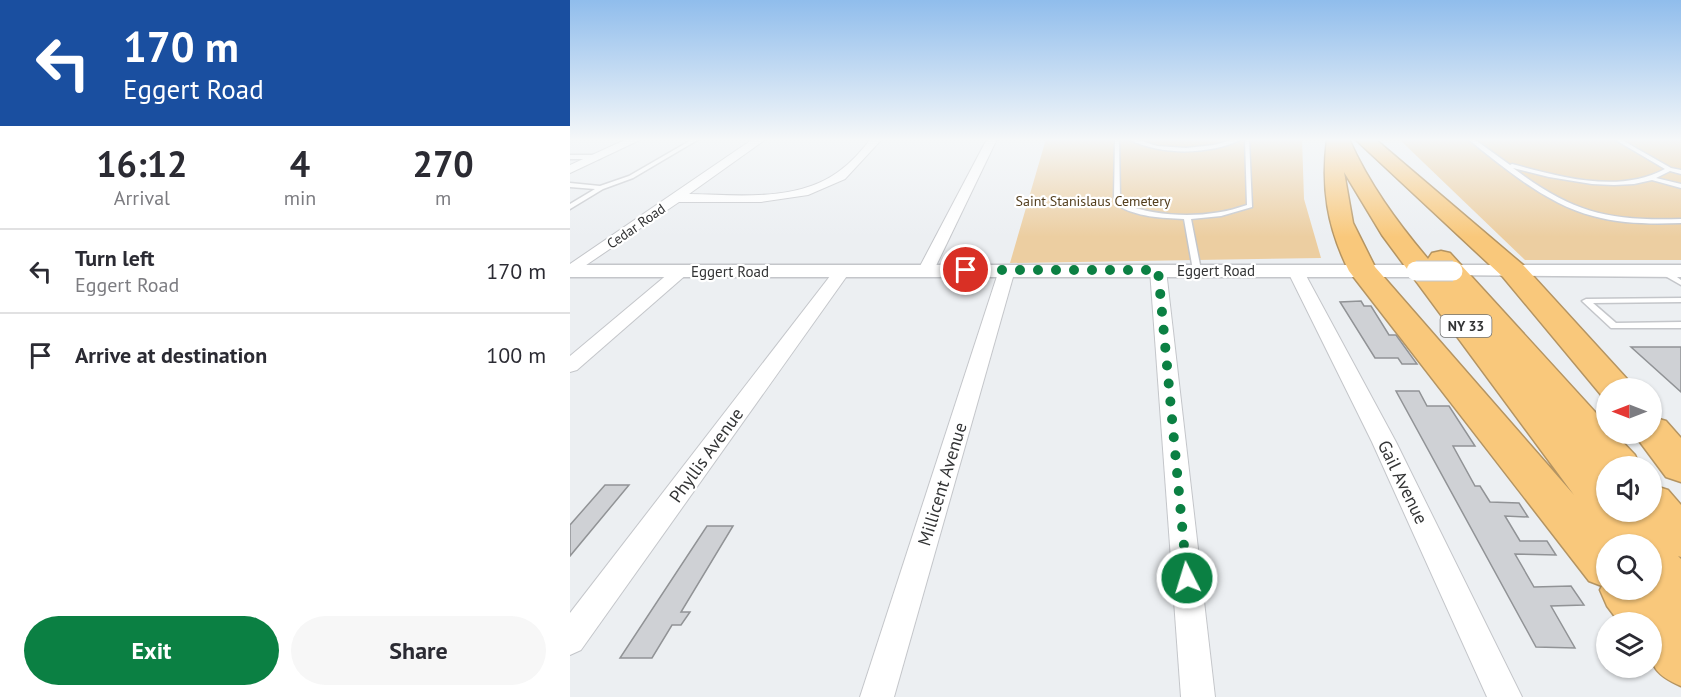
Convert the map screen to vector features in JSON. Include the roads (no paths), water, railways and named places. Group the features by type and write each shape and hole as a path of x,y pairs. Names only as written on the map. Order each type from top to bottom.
{"highway":[{"path":"1333,172 1336,212 1345,237 1367,271 1596,554"},
{"name":"NY 33","path":"1354,172 1391,230 1596,491"},
{"name":"NY 33","path":"1376,172 1407,219 1611,456"},
{"path":"1399,172 1506,271 1606,378"},
{"path":"1662,443 1681,466"},
{"path":"1662,515 1681,537"},
{"path":"1621,522 1631,534"},
{"path":"1662,574 1681,598"},
{"path":"1633,600 1681,658"}],"street":[{"name":"Cedar Road","path":"570,271 714,172"},
{"path":"676,198 764,197 811,189 840,176 844,172"},
{"path":"926,270 976,172"},
{"name":"Phyllis Avenue","path":"570,639 843,270"},
{"name":"Millicent Avenue","path":"877,697 1007,270"},
{"path":"1158,270 1198,697"},
{"name":"Gail Avenue","path":"1295,270 1384,442 1505,697"},
{"name":"Eggert Road","path":"570,271 1672,271"},
{"path":"570,366 681,271"}],"lane":[{"path":"570,207 601,188 641,172"},
{"path":"1117,172 1117,198 1120,205 1147,214 1187,216 1238,212 1250,206 1248,172"},
{"path":"1517,172 1558,200 1580,210 1621,220 1681,221"},
{"path":"1536,172 1557,177 1599,182 1654,179 1681,186"},
{"path":"1654,179 1666,172"},
{"path":"570,185 601,188"},
{"path":"1187,216 1197,270"},
{"path":"1672,271 1681,283"},
{"path":"1681,300 1586,301 1614,326 1681,325"}],"park label":[{"name":"Saint Stanislaus Cemetery","path":"1093,201"}]}
